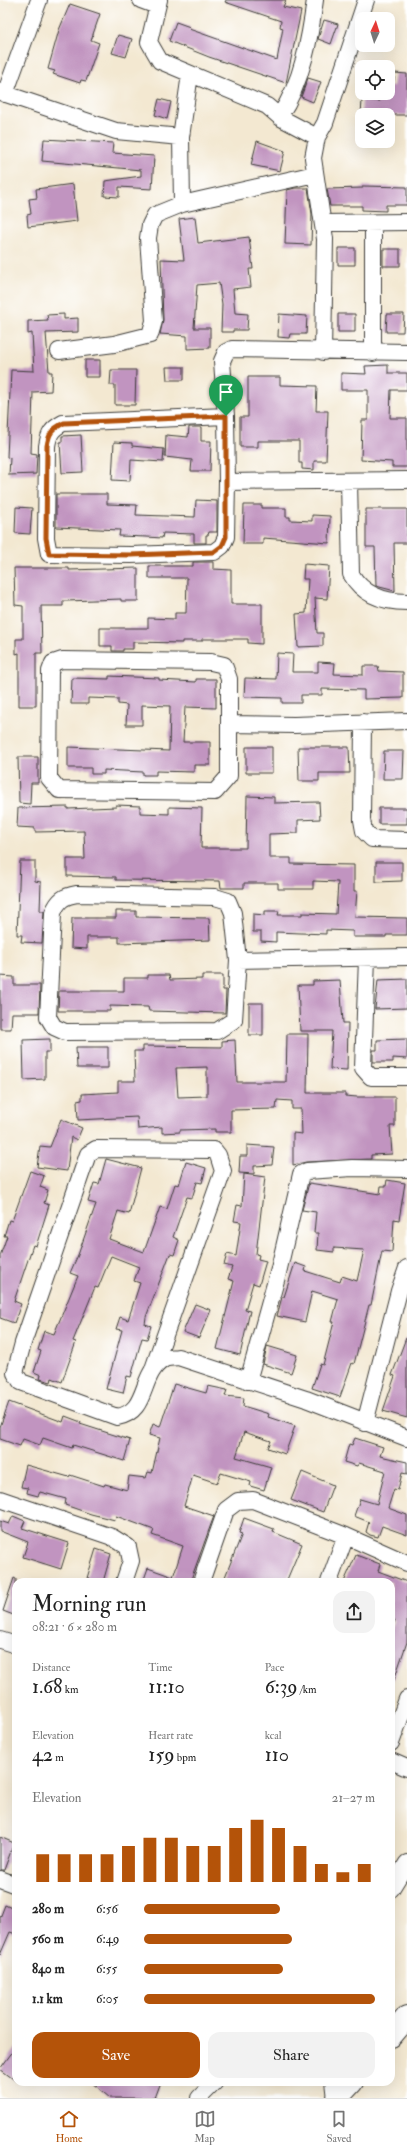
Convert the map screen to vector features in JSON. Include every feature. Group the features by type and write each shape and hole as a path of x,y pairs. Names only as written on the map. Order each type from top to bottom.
{"highway":[{"path":"395,2031 407,2017"},
{"path":"336,2098 348,2086"}],"street":[{"path":"39,0 2,93 116,131 181,136"},
{"path":"141,0 158,3 149,42 151,49 160,61 267,106 280,115 281,118 317,137"},
{"path":"280,115 292,92 309,45 315,0"},
{"path":"323,352 323,223 313,158 317,137 325,123 366,0"},
{"path":"182,204 181,136 190,74"},
{"path":"59,351 114,344 150,335 154,321 148,238 150,225 155,215 182,204 315,174"},
{"path":"323,223 407,222"},
{"path":"373,223 373,353"},
{"path":"226,416 64,423 54,428 49,434 47,446 46,538 49,554 131,555 214,552 222,546 226,537 226,416 222,361 226,352 232,349 373,353 407,352"},
{"path":"226,482 407,480"},
{"path":"349,481 351,574 357,584 366,593 380,598 407,602"},
{"path":"62,660 211,662 224,665 229,679 231,724 229,776 216,792 59,790 50,778 50,671 53,663 62,660"},
{"path":"231,724 294,725 407,721"},
{"path":"363,722 362,820 364,831 372,839 407,840"},
{"path":"78,894 215,897 228,901 233,913 238,960 234,1020 217,1031 65,1032 54,1027 48,1017 54,914 57,904 66,896 78,894"},
{"path":"238,960 407,957"},
{"path":"367,958 363,1068 371,1077 407,1077"},
{"path":"153,1369 223,1171 218,1156 214,1150 96,1149 88,1154 75,1187 22,1343 15,1374 21,1382 117,1417 127,1415 135,1409 153,1369 164,1359 178,1357 306,1399 407,1438"},
{"path":"248,1381 278,1273 301,1174 307,1171 352,1168 407,1169"},
{"path":"365,1423 399,1292 407,1268"},
{"path":"0,1499 112,1537 128,1547 131,1561 125,1578"},
{"path":"202,1578 226,1510 238,1501 253,1500 346,1536 407,1563"},
{"path":"330,1578 346,1536"},
{"path":"0,1640 12,1644"},
{"path":"395,1733 407,1699"},
{"path":"395,1763 407,1768"},
{"path":"395,1882 407,1863"},
{"path":"0,1879 12,1884"},
{"path":"199,2098 211,2086"},
{"path":"334,2086 336,2098"}],"building":[{"path":"226,0 286,0 283,7 301,11 286,83 209,57 169,41 176,22 190,27 189,29 277,60 283,28 280,27 281,21 225,2"},
{"path":"70,4 100,14 91,40 99,43 86,81 81,80 80,83 53,74 55,71 48,69 59,30"},
{"path":"324,20 338,24 331,44 318,39"},
{"path":"118,35 132,39 126,57 112,53"},
{"path":"395,73 407,74 407,115 395,115 395,108 361,108 362,100 395,100"},
{"path":"308,78 321,82 313,102 301,97"},
{"path":"159,99 171,102 167,119 155,115"},
{"path":"44,139 113,143 112,153 154,156 152,189 119,187 119,197 104,196 105,181 141,176 141,170 42,161"},
{"path":"257,141 285,151 280,171 251,165"},
{"path":"73,184 77,221 28,227 27,215 31,214 29,199 37,198 36,189"},
{"path":"363,186 407,187 407,205 386,205 386,211 362,210 362,206 330,206 327,189 363,188"},
{"path":"295,188 308,188 312,214 311,245 285,244 287,190"},
{"path":"195,217 198,243 249,237 253,269 249,269 251,287 233,289 235,313 248,314 247,330 221,332 222,304 219,283 197,285 194,328 210,328 210,348 187,349 187,336 160,334 163,320 161,259 184,260 179,219"},
{"path":"338,248 355,248 355,265 338,265"},
{"path":"383,249 400,249 400,266 383,266"},
{"path":"64,314 64,319 78,318 78,332 46,333 49,372 52,372 51,391 33,392 31,453 37,454 36,474 9,475 10,458 7,457 11,370 34,371 32,333 28,334 28,321 48,320 47,315"},
{"path":"279,314 307,316 306,334 290,334 289,338 278,337"},
{"path":"338,314 355,314 355,332 338,332"},
{"path":"387,314 404,314 403,332 386,332"},
{"path":"85,360 100,360 100,377 85,377"},
{"path":"388,365 388,373 407,373 407,390 391,390 390,418 407,418 407,467 392,467 392,462 361,460 362,420 368,420 368,390 341,390 341,373 366,374 365,366"},
{"path":"166,367 184,367 184,380 167,380"},
{"path":"111,370 136,370 135,405 115,405 115,385 110,385"},
{"path":"248,377 280,377 280,385 317,386 316,411 328,411 326,461 314,461 314,470 302,469 302,463 299,463 299,441 258,441 258,447 240,447 240,417 248,417"},
{"path":"189,427 201,427 201,441 211,441 210,471 191,471 192,460 165,457 166,435 188,437"},
{"path":"81,435 83,472 62,473 60,442 62,442 62,436"},
{"path":"114,442 132,443 132,446 164,449 163,462 131,460 130,481 112,480"},
{"path":"56,494 107,494 107,504 137,505 136,515 195,517 196,500 217,501 217,532 209,532 208,535 206,535 206,543 194,543 194,534 163,533 162,538 119,536 120,530 56,527"},
{"path":"244,505 262,505 262,508 286,508 286,517 290,517 290,520 312,521 312,515 330,516 329,543 263,538 263,544 243,544"},
{"path":"16,507 32,508 30,534 15,533"},
{"path":"366,509 407,509 407,543 394,543 395,591 376,586 375,547 366,547"},
{"path":"193,562 213,562 213,569 231,570 231,604 262,604 262,644 248,643 248,639 202,639 202,641 182,641 182,643 133,642 133,649 123,649 123,651 112,651 112,646 100,646 100,628 148,628 148,618 175,619 175,613 186,613 187,578 149,578 149,566 193,566"},
{"path":"304,564 329,566 327,599 315,598 317,633 323,633 323,646 298,647 296,614 306,613 308,579 303,579"},
{"path":"14,568 69,568 69,570 138,568 138,601 121,601 121,599 63,601 63,606 41,606 42,653 36,653 36,706 19,706 19,653 16,654 16,639 23,639 23,606 15,605"},
{"path":"277,653 293,654 292,672 318,672 318,662 335,663 334,674 363,675 363,666 378,666 379,671 403,672 403,698 364,699 364,690 322,689 322,695 301,695 301,703 282,703 282,698 244,697 245,678 276,679"},
{"path":"109,676 159,678 159,680 196,682 196,679 216,679 216,708 185,707 183,742 210,742 210,765 194,765 194,772 156,771 156,775 143,775 143,772 104,770 104,774 91,774 91,768 68,768 68,747 169,751 170,706 142,705 142,725 126,725 127,705 118,704 118,699 88,698 88,704 71,704 72,678 109,679"},
{"path":"246,747 272,747 272,773 246,773"},
{"path":"298,747 349,747 350,773 319,773 319,781 299,781"},
{"path":"384,751 404,751 403,779 383,779"},
{"path":"18,757 38,757 38,783 31,783 30,804 19,803"},
{"path":"247,796 274,797 274,803 319,802 320,819 298,820 298,833 269,834 269,858 291,858 291,864 354,865 354,891 357,891 355,917 407,918 407,935 386,935 386,937 353,937 353,931 326,930 326,934 276,932 276,942 261,941 261,932 253,932 253,914 265,915 265,911 279,911 278,915 302,915 302,913 336,914 338,882 313,881 313,889 278,889 278,883 244,883 244,888 221,888 220,881 116,880 116,877 67,876 67,859 85,859 84,831 35,832 35,828 17,827 18,808 68,807 68,809 116,807 116,805 140,806 140,813 169,814 169,807 202,808 201,848 246,848"},
{"path":"379,808 407,808 407,824 379,824"},
{"path":"20,861 35,861 35,881 41,882 40,911 44,911 42,943 21,942 22,935 17,935"},
{"path":"376,862 402,862 402,881 376,882"},
{"path":"116,911 136,911 136,917 209,918 210,940 119,943 119,937 87,937 87,949 71,948 72,918 116,918"},
{"path":"148,975 169,975 170,980 202,979 202,975 223,975 223,990 226,990 225,1013 149,1011 148,1007 110,1006 110,1011 58,1011 59,991 124,991 124,978 148,978"},
{"path":"0,976 14,977 14,985 40,985 39,1013 12,1013 11,1029 0,1029"},
{"path":"407,979 407,1008 375,1009 378,980"},
{"path":"340,980 343,1023 348,1023 347,1070 330,1069 332,1031 300,1031 298,985 313,985 313,981"},
{"path":"249,1003 263,1003 263,1035 249,1035"},
{"path":"287,1034 308,1034 307,1093 345,1093 345,1096 357,1097 395,1097 395,1126 390,1126 392,1154 371,1155 371,1159 306,1162 293,1165 293,1133 302,1134 301,1109 292,1109 292,1101 277,1100 276,1109 231,1110 231,1132 215,1132 215,1129 180,1130 180,1132 162,1133 162,1127 138,1129 137,1117 78,1120 77,1101 82,1100 82,1094 118,1092 118,1081 135,1081 134,1051 143,1051 143,1046 222,1047 222,1041 235,1040 237,1082 286,1082","holes":["207,1067 207,1096 178,1097 176,1068"]},
{"path":"50,1039 50,1052 45,1052 45,1079 24,1080 23,1040"},
{"path":"407,1039 407,1059 393,1058 393,1062 373,1062 373,1050 377,1050 377,1040"},
{"path":"76,1047 108,1047 108,1068 77,1068"},
{"path":"61,1119 82,1128 77,1140 71,1137 67,1171 37,1167 40,1146 50,1147"},
{"path":"247,1145 274,1147 272,1165 254,1166 254,1174 239,1173 240,1156 247,1156"},
{"path":"106,1159 141,1168 129,1214 118,1211 109,1239 144,1252 160,1207 167,1209 175,1184 179,1185 186,1162 206,1168 202,1183 197,1182 192,1198 187,1197 173,1237 179,1240 174,1255 170,1254 146,1317 145,1324 151,1326 147,1339 142,1338 131,1377 127,1376 123,1393 106,1389 122,1330 116,1329 120,1317 128,1320 140,1283 134,1281 139,1267 111,1256 98,1288 95,1287 73,1341 76,1342 62,1382 52,1378 51,1382 40,1379 41,1375 34,1372 41,1351 38,1350 44,1331 54,1334 78,1276 70,1273 96,1204 88,1202 94,1183 99,1184"},
{"path":"30,1171 44,1176 40,1187 48,1190 44,1203 49,1205 36,1246 33,1245 14,1301 21,1304 14,1323 0,1318 0,1256 7,1236 4,1236 9,1220 12,1221"},
{"path":"244,1174 265,1177 256,1254 259,1255 258,1259 266,1261 259,1285 253,1283 245,1310 250,1311 240,1355 217,1349 234,1281 228,1279 232,1267 224,1265 227,1254 236,1256 241,1222 234,1221 237,1205 242,1206"},
{"path":"387,1180 405,1183 399,1220 394,1219 392,1252 382,1251 371,1305 369,1305 354,1364 352,1363 340,1397 312,1388 320,1364 323,1365 338,1299 312,1291 305,1322 277,1316 282,1297 284,1297 295,1263 306,1267 305,1271 340,1282 342,1276 357,1281 364,1250 334,1248 334,1252 317,1250 318,1233 314,1233 316,1212 302,1210 309,1183 380,1194 381,1186 386,1186"},
{"path":"195,1304 211,1310 199,1338 183,1332"},
{"path":"406,1338 407,1418 383,1411 395,1376 392,1375"},
{"path":"267,1346 297,1355 291,1373 263,1364"},
{"path":"174,1384 206,1393 208,1386 227,1390 225,1396 244,1398 243,1406 269,1414 268,1417 295,1426 285,1454 268,1448 271,1441 244,1432 236,1457 271,1467 264,1490 250,1486 251,1482 221,1473 217,1483 193,1475 184,1506 214,1516 191,1578 144,1578 148,1568 173,1577 183,1546 152,1535 154,1530 116,1516 115,1520 91,1514 65,1505 66,1499 40,1492 38,1496 27,1493 28,1488 21,1487 26,1465 69,1477 70,1475 104,1486 105,1484 127,1490 129,1476 146,1478 148,1472 152,1473 160,1438 149,1435 153,1424 160,1427"},
{"path":"9,1402 63,1422 65,1416 81,1422 80,1424 130,1440 124,1461 73,1445 72,1448 43,1438 40,1445 23,1439 20,1446 0,1439 0,1427"},
{"path":"355,1438 383,1447 380,1456 407,1462 407,1474 402,1473 398,1490 394,1489 388,1508 407,1515 407,1535 382,1526 378,1537 370,1535 366,1532 369,1522 354,1516 360,1499 377,1504 385,1471 359,1463 357,1466 344,1462 349,1444 352,1445"},
{"path":"302,1472 333,1485 323,1512 291,1500"},
{"path":"13,1516 25,1521 22,1528 69,1543 61,1569 23,1557 28,1542 0,1531 0,1521 9,1524"},
{"path":"244,1518 274,1529 273,1532 302,1544 288,1578 225,1578 242,1534 239,1533"},
{"path":"96,1549 111,1554 104,1578 87,1578"},
{"path":"356,1555 380,1564 378,1571 407,1582 407,1642 395,1677 395,1578 346,1578"},
{"path":"12,1584 12,1614 3,1611"},
{"path":"0,1837 12,1842 12,1848 4,1870 0,1870"},
{"path":"5,1905 12,1908 12,1933 10,1932 0,1955 0,1918"},
{"path":"12,2052 12,2078 0,2069"},
{"path":"96,2086 160,2086 155,2098 110,2098"}],"route":[{"path":"226,416 226,537 222,546 214,552 131,555 49,554 46,538 48,476 47,446 49,434 54,428 64,423 226,416"}]}
